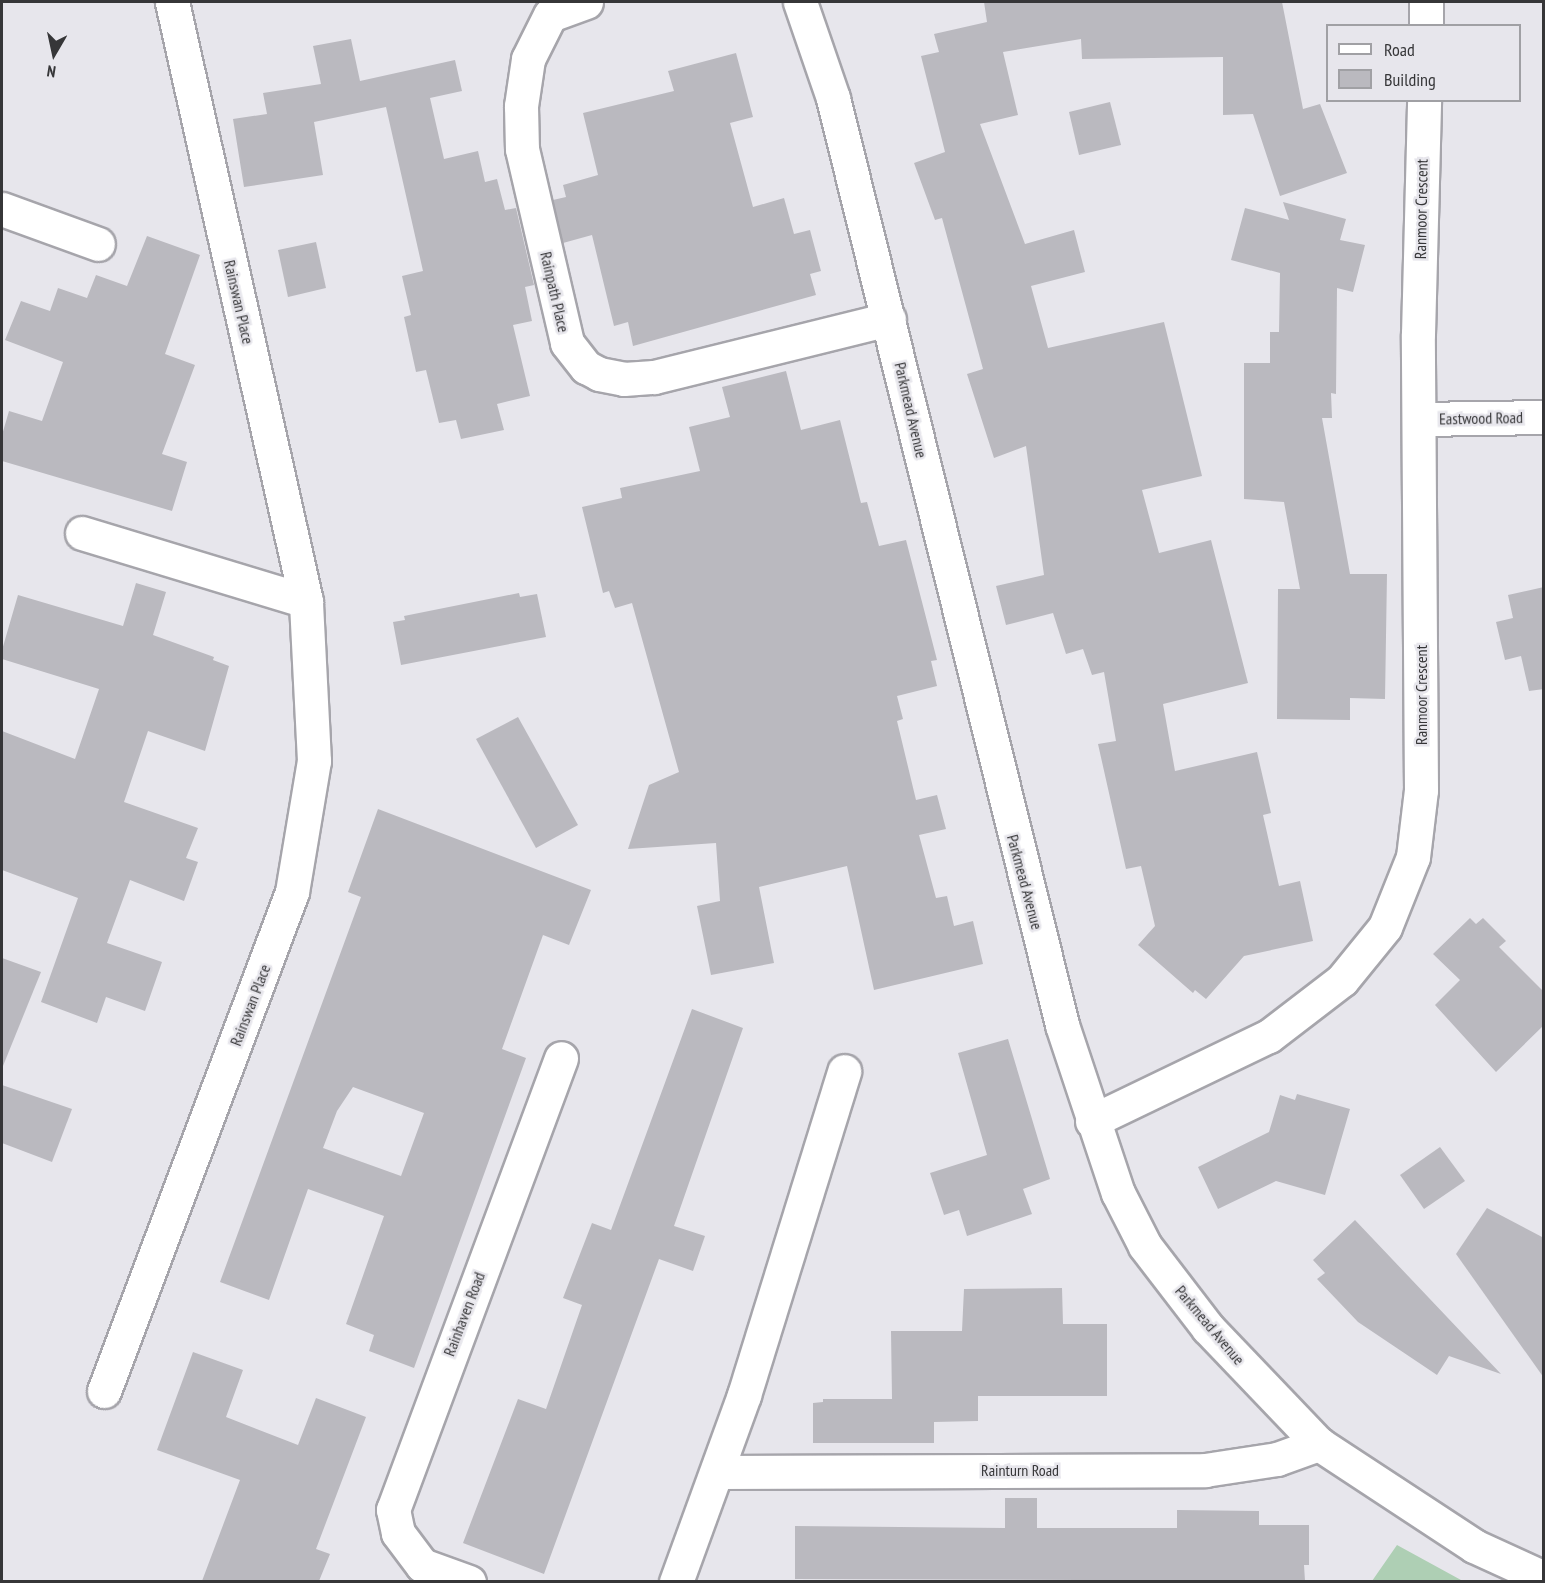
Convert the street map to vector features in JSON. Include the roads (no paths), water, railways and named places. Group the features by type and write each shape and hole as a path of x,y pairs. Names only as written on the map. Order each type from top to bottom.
{"street":[{"name":"Rainswan Place","path":"104,1391 292,892 314,761 306,602 172,2"},
{"name":"Rainpath Place","path":"586,2 541,8 528,59 521,106 522,148 567,343 586,367 599,374 624,379 654,377 889,319"},
{"name":"Parkmead Avenue","path":"800,2 833,98 889,319 1014,841 1092,1121 1118,1193 1145,1246 1208,1328 1318,1444 1474,1546 1544,1578"},
{"path":"1426,2 1426,24"},
{"name":"Ranmoor Crescent","path":"1092,1121 1269,1036 1342,980 1385,927 1413,857 1421,790 1419,419 1424,102"},
{"path":"2,209 98,244"},
{"name":"Eastwood Road","path":"1419,419 1544,417"},
{"path":"82,533 306,602"},
{"name":"Rainhaven Road","path":"469,1581 419,1573 398,1533 393,1510 561,1058"},
{"path":"676,1581 718,1472 844,1071"},
{"name":"Rainturn Road","path":"718,1472 1205,1470 1278,1459 1318,1444"}]}
